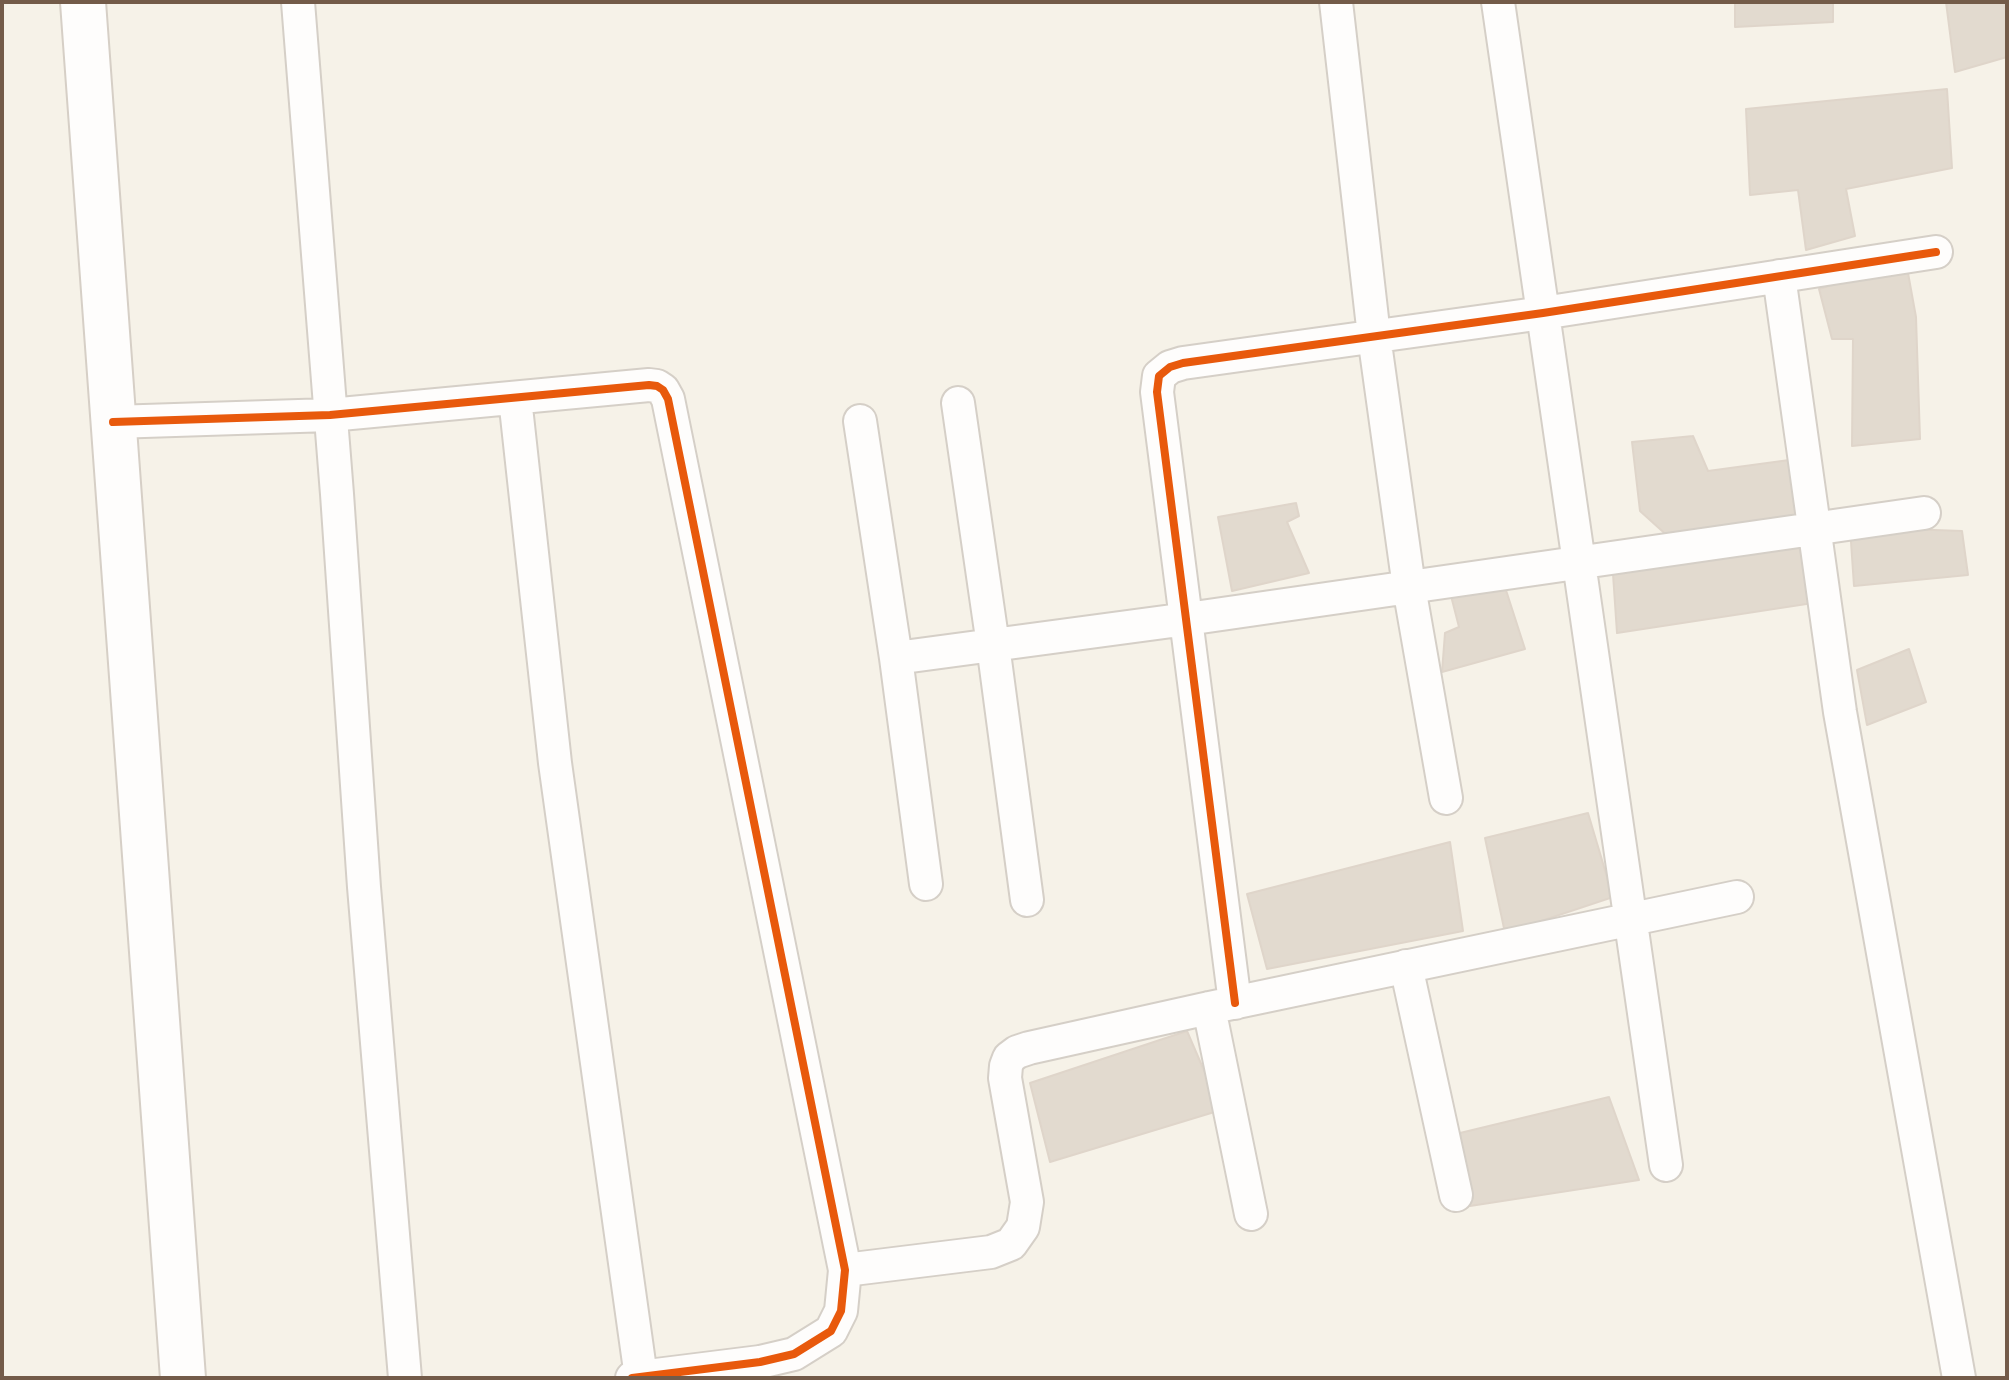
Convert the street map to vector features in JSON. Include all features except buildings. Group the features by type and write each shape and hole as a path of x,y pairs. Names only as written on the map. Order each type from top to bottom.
{"street":[{"path":"83,2 183,1378"},
{"path":"298,2 364,887 405,1378"},
{"path":"1336,2 1374,336 1409,587 1446,798"},
{"path":"1498,2 1666,1165"},
{"path":"1251,1214 1222,1006 1187,619 1157,392 1159,376 1170,367 1183,363 1543,313 1936,252"},
{"path":"1779,276 1840,712 1959,1378"},
{"path":"113,422 330,415 649,385 663,390 668,399 845,1270 841,1311 831,1331 794,1354 760,1362 637,1377 555,763 515,398"},
{"path":"958,403 1027,900"},
{"path":"860,421 926,884"},
{"path":"896,658 1924,513"},
{"path":"845,1270 991,1252 1011,1244 1023,1227 1027,1202 1005,1078 1009,1058 1017,1052 1737,897"},
{"path":"1406,966 1456,1195"}],"cycle path":[{"path":"1235,1003 1157,392 1159,376 1170,367 1183,363 1543,313 1936,252"},
{"path":"113,422 330,415 649,385 663,390 668,399 845,1270 841,1311 831,1331 794,1354 760,1362 632,1378"}]}
